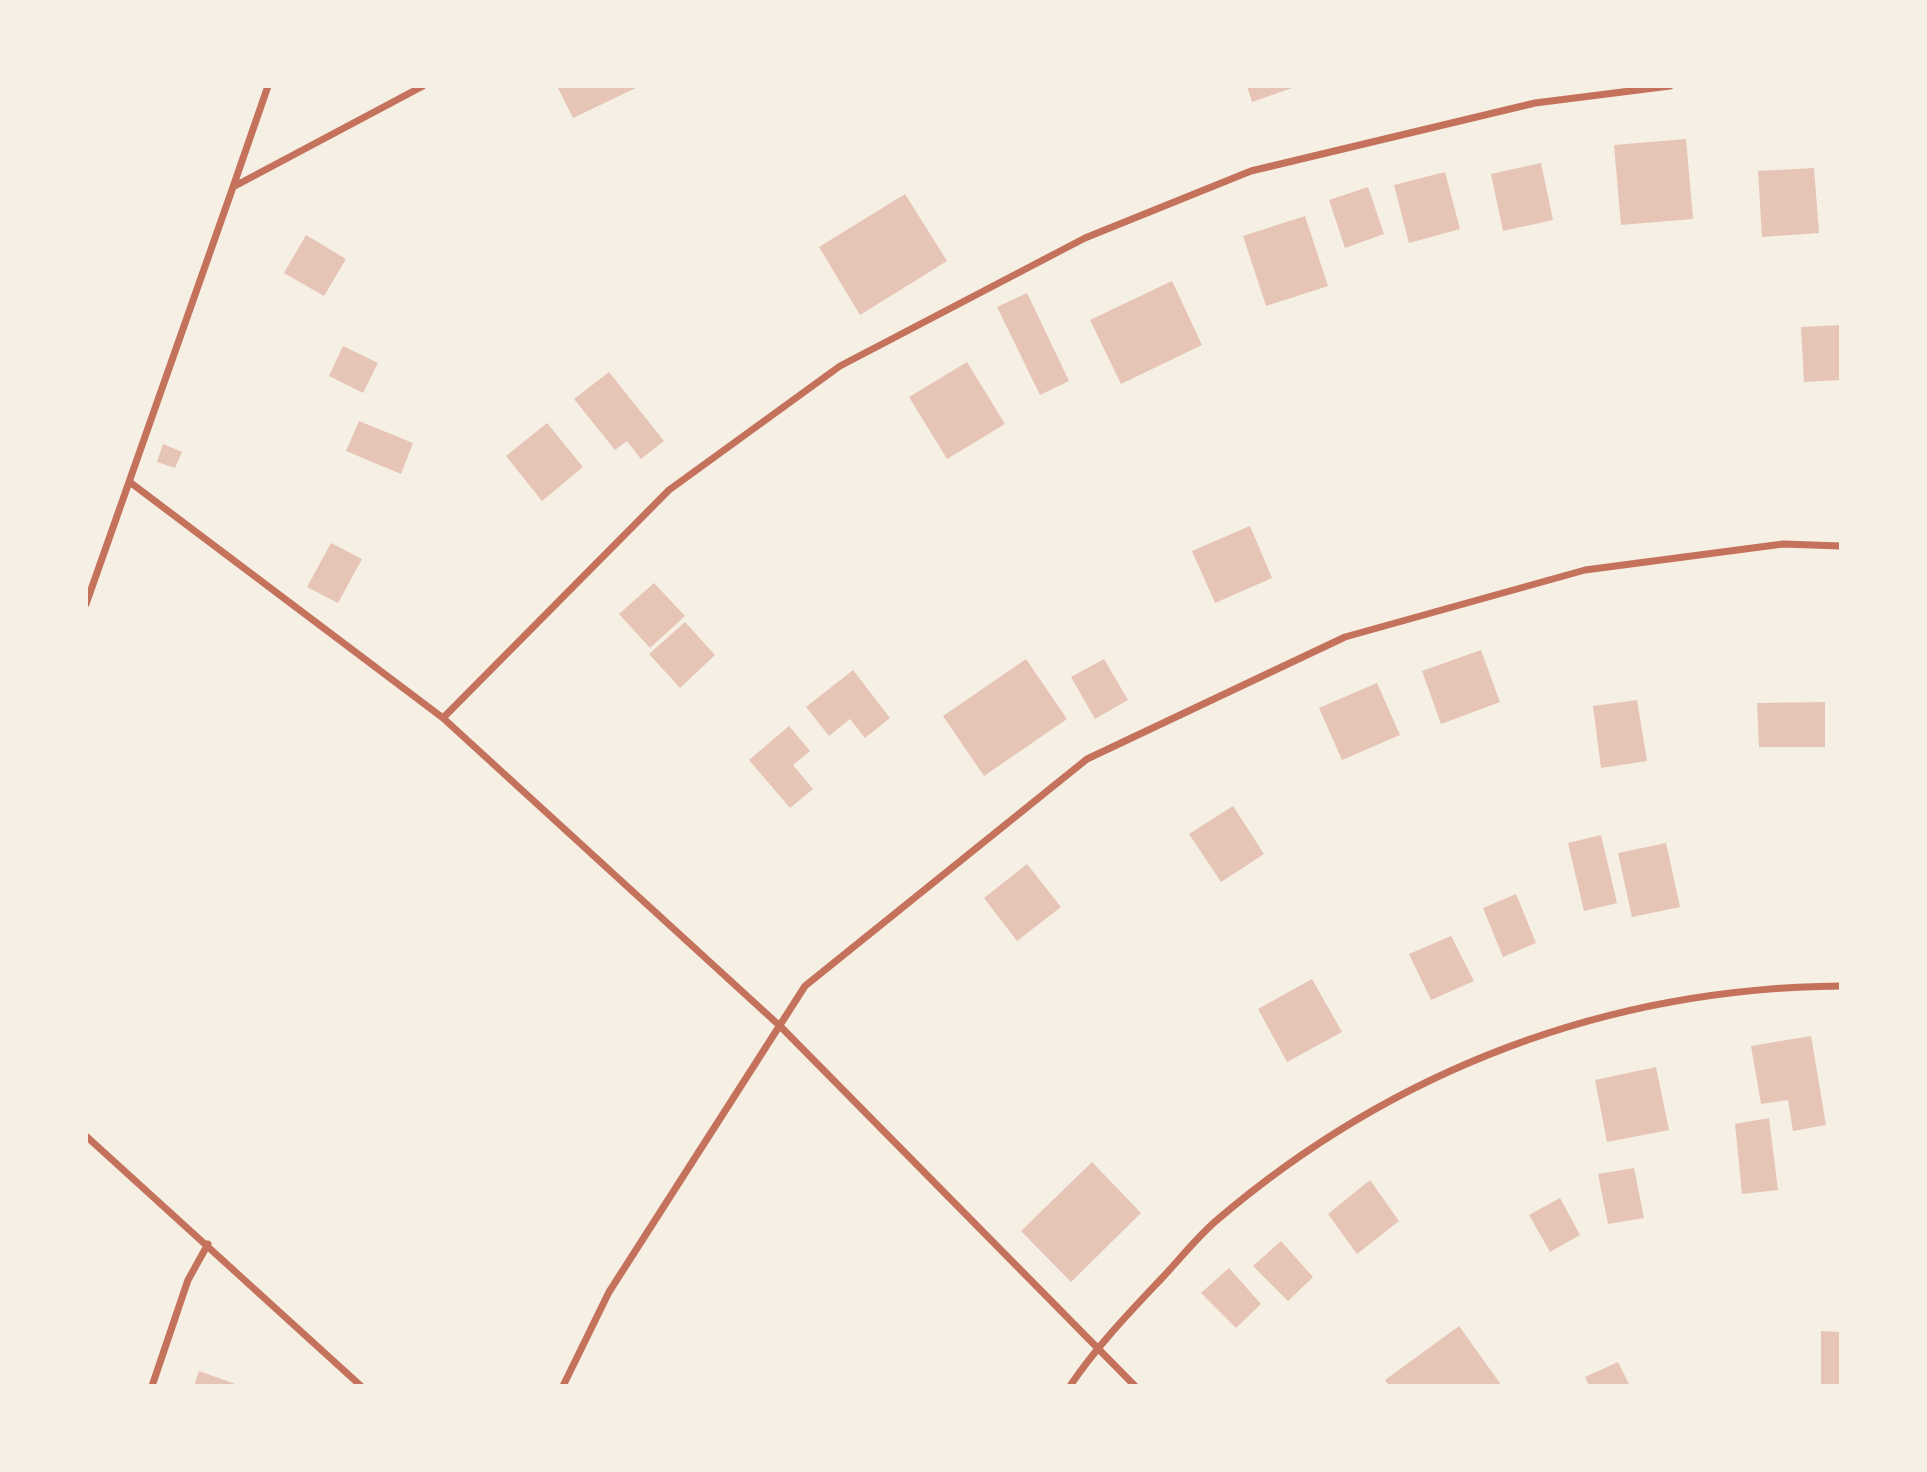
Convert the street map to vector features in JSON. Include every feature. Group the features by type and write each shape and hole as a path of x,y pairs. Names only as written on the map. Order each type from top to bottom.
{"street":[{"path":"86,604 131,483 268,86"},
{"path":"233,187 423,86"},
{"path":"443,718 669,490 840,366 1085,238 1251,171 1535,103 1670,86"},
{"path":"131,483 443,718 781,1027 1135,1386"},
{"path":"563,1386 609,1292 805,986 1087,759 1345,637 1585,570 1783,544 1841,547"},
{"path":"1070,1386 1096,1347 1215,1222 1296,1157 1413,1087 1534,1035 1641,1008 1774,987 1841,986"},
{"path":"86,1136 208,1244 361,1386"},
{"path":"152,1386 188,1280 208,1244"}],"building":[{"path":"557,86 640,86 573,118"},
{"path":"1247,86 1298,86 1252,102"},
{"path":"1686,139 1693,219 1621,225 1614,145"},
{"path":"1541,163 1553,220 1503,231 1491,174"},
{"path":"1814,168 1819,233 1762,237 1758,171"},
{"path":"1445,172 1460,229 1409,243 1394,185"},
{"path":"1368,187 1384,234 1345,248 1329,200"},
{"path":"905,194 947,261 860,315 819,247"},
{"path":"1305,216 1328,286 1266,306 1243,236"},
{"path":"306,235 346,259 324,296 284,273"},
{"path":"1172,281 1202,345 1121,384 1090,320"},
{"path":"1027,293 1069,381 1040,395 997,307"},
{"path":"1841,325 1841,380 1804,382 1801,327"},
{"path":"343,346 378,363 363,393 329,376"},
{"path":"967,362 1005,424 947,459 909,397"},
{"path":"609,372 664,441 641,459 627,441 615,450 574,399"},
{"path":"359,421 413,443 401,474 346,451"},
{"path":"547,423 583,467 542,501 506,456"},
{"path":"163,444 182,452 175,468 157,462"},
{"path":"1250,526 1272,578 1215,603 1192,551"},
{"path":"331,543 362,559 338,603 307,587"},
{"path":"654,583 685,616 650,648 619,614"},
{"path":"685,622 715,655 680,688 649,654"},
{"path":"1481,650 1500,702 1441,724 1422,671"},
{"path":"1026,659 1067,719 984,776 943,716"},
{"path":"1104,659 1128,700 1095,719 1071,677"},
{"path":"853,670 890,718 865,738 850,719 829,736 806,707"},
{"path":"1377,683 1400,735 1342,760 1319,708"},
{"path":"1637,700 1647,761 1601,768 1593,706"},
{"path":"1825,702 1825,747 1759,747 1757,703"},
{"path":"789,726 810,751 793,765 813,789 790,808 749,760"},
{"path":"1233,806 1264,854 1221,882 1189,834"},
{"path":"1601,835 1617,903 1584,911 1568,843"},
{"path":"1666,843 1680,907 1632,917 1618,853"},
{"path":"1027,864 1061,907 1017,941 984,898"},
{"path":"1516,894 1536,943 1503,957 1483,908"},
{"path":"1451,936 1474,981 1431,1000 1409,954"},
{"path":"1312,979 1342,1032 1287,1062 1258,1009"},
{"path":"1811,1036 1826,1125 1793,1131 1788,1100 1761,1104 1751,1046"},
{"path":"1656,1067 1669,1130 1607,1142 1595,1080"},
{"path":"1769,1118 1778,1190 1742,1194 1735,1124"},
{"path":"1092,1162 1141,1213 1071,1282 1021,1231"},
{"path":"1634,1168 1644,1218 1608,1224 1598,1174"},
{"path":"1370,1180 1399,1221 1357,1254 1328,1214"},
{"path":"1560,1198 1580,1235 1550,1252 1529,1215"},
{"path":"1281,1241 1313,1277 1288,1301 1253,1266"},
{"path":"1229,1268 1261,1304 1236,1328 1201,1293"},
{"path":"1459,1326 1502,1386 1389,1386 1385,1380"},
{"path":"1821,1331 1841,1332 1841,1386 1821,1386"},
{"path":"1618,1362 1630,1386 1589,1386 1585,1377"},
{"path":"199,1371 241,1386 194,1386"}]}
